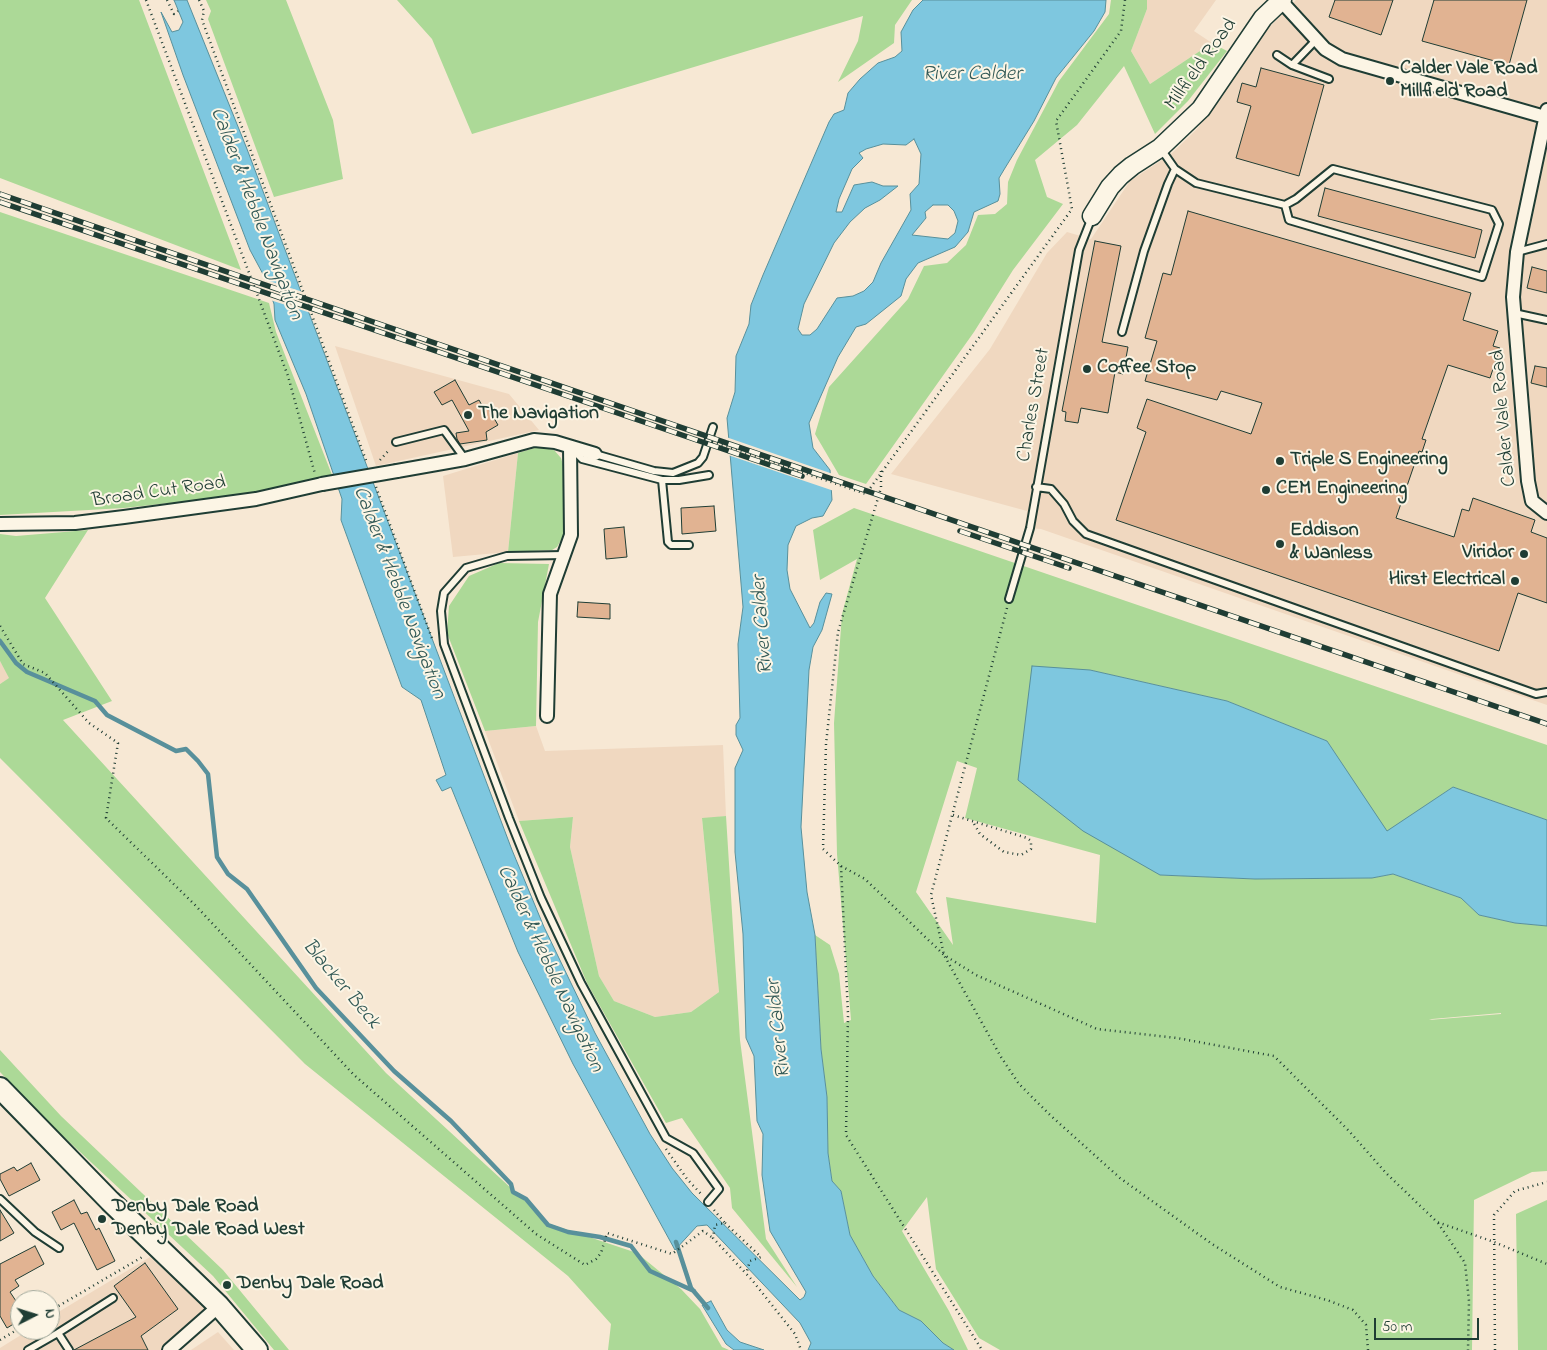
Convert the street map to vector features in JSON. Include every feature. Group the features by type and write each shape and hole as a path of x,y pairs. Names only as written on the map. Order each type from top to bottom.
{"main road":[{"path":"0,1088 218,1306 256,1350"}],"street":[{"name":"Calder Vale Road","path":"1282,0 1325,49 1342,59 1546,114 1517,252 1514,313 1528,481 1532,500 1547,513"},
{"name":"Millfield Road","path":"1092,216 1110,187 1121,176 1132,166 1160,148 1201,109 1264,18 1282,0"},
{"path":"465,459 534,440 545,440 595,454"},
{"path":"548,716 550,594 571,535 570,447"},
{"name":"Broad Cut Road","path":"0,524 75,523 256,499 320,484 465,459"},
{"path":"169,1350 218,1306"}],"lane":[{"path":"1292,65 1316,40"},
{"path":"1277,55 1292,65 1329,79"},
{"path":"1160,148 1175,170 1196,182 1285,206 1333,169 1492,210 1499,224 1482,277 1289,220 1285,206"},
{"path":"1122,332 1144,251 1168,184 1175,170"},
{"name":"Charles Street","path":"1009,599 1030,528 1079,250 1092,216"},
{"path":"1517,252 1547,244"},
{"path":"1514,313 1547,320"},
{"path":"595,454 654,471 673,473 698,463 703,457 713,427"},
{"path":"396,442 444,430 465,459"},
{"path":"570,447 582,459 662,480 678,480 709,475"},
{"path":"662,480 668,542 671,544 689,545"},
{"path":"1036,487 1051,489 1064,504 1072,521 1086,534 1536,694 1547,692"},
{"path":"564,555 507,556 466,568 444,593 441,611 444,644 512,827 541,898 577,974 666,1138 693,1153 718,1189 708,1202"},
{"path":"0,1199 35,1232 59,1248"},
{"path":"60,1331 113,1298"},
{"path":"60,1335 69,1350"},
{"path":"28,1350 45,1340"}],"path":[{"path":"146,0 288,376 320,484"},
{"path":"167,0 174,14 178,11"},
{"path":"199,0 204,11 202,20 369,469"},
{"path":"715,442 866,494 1072,209 1056,121 1121,31 1125,0"},
{"path":"367,463 383,459 396,442"},
{"path":"881,471 881,488 838,632 826,744 823,849 841,866 865,879 944,955 976,975 1097,1029 1177,1038 1274,1056 1349,1131 1386,1173 1437,1222 1465,1263 1469,1301 1468,1350"},
{"path":"1009,599 931,895 944,955 1001,1058 1019,1084 1050,1115 1120,1178 1212,1244 1280,1287 1353,1310 1366,1324 1368,1350"},
{"path":"0,626 23,664 45,673 89,723 118,742 106,818 196,906 354,1075 536,1234 585,1265 596,1259 606,1233 672,1254 702,1231 713,1238 746,1274 795,1334 801,1350"},
{"path":"953,814 1027,838 1031,842 1031,849 1021,855 1004,852 980,834 973,822"},
{"path":"841,866 848,1014 846,1135 982,1350"},
{"path":"667,1152 687,1179 726,1223 761,1257 750,1261 746,1274"},
{"path":"1495,1350 1494,1215 1515,1191 1547,1182"},
{"path":"1437,1222 1494,1242 1547,1264"},
{"path":"713,1238 715,1225 726,1223"},
{"path":"60,1305 158,1248"}],"shaded area":[{"path":"1147,0 1216,0 1194,31 1212,43 1150,84 1131,51 1147,9"},
{"path":"1296,0 1547,0 1547,705 1041,529 1025,528 1027,511 891,474 990,349 1047,253 1067,232 1091,239 1130,181 1171,154 1197,129 1257,40"},
{"path":"335,346 509,394 539,430 376,466"},
{"path":"518,453 508,552 453,557 443,476"},
{"path":"0,661 10,678 0,684"},
{"path":"536,726 545,751 723,745 726,816 702,819 719,992 691,1012 655,1017 614,1001 599,976 570,847 573,817 519,821 485,731"},
{"path":"150,1257 206,1309 161,1350 0,1350 0,1348 13,1340 60,1340 60,1311"},
{"path":"218,1332 234,1350 191,1350"}],"green space":[{"path":"0,0 139,0 241,270 0,178"},
{"path":"206,0 286,0 333,120 343,179 274,197 208,19 211,11"},
{"path":"397,0 912,0 895,25 894,43 838,82 858,41 863,16 472,134 432,39"},
{"path":"1111,0 1147,0 1147,9 1131,51 1150,84 1212,43 1227,51 1188,101 1155,134 1124,66 1077,125 1035,160 1047,197 1063,204 1013,270 974,332 866,484 839,475 815,434 829,387 908,299 924,266 947,263 966,245 978,215 995,214 1007,204 1008,182 1017,160 1059,81 1109,14"},
{"path":"0,212 269,303 276,332 332,475 252,494 124,508 0,515"},
{"path":"538,447 554,450 561,458 564,468 565,533 557,547 552,550 508,552 518,453"},
{"path":"854,508 1547,745 1547,820 1453,787 1387,832 1327,741 1227,701 1090,670 1160,875 1255,879 1372,878 1393,874 1461,898 1479,915 1515,923 1547,926 1547,1171 1532,1172 1474,1200 1472,1350 1000,1350 979,1338 936,1269 927,1197 902,1231 949,1311 968,1350 954,1350 943,1343 921,1321 899,1310 873,1276 850,1235 841,1191 832,1181 828,1153 827,1097 821,1049 815,935 830,945 839,974 844,1023 851,1020 837,854 834,723 842,614 857,559 820,580 813,530","holes":["957,761 977,768 965,818 1100,855 1096,923 946,897 953,945 916,892","1501,1014 1429,1020 1432,1019"]},
{"path":"88,530 45,598 112,701 63,720 386,1073 550,1224 637,1253 681,1289 700,1309 722,1347 729,1350 608,1350 611,1324 568,1276 305,1064 0,758 0,684 9,678 0,661 0,534 16,536"},
{"path":"499,563 549,564 538,622 536,726 485,731 447,633 449,606 469,576"},
{"path":"726,816 740,1040 766,1239 797,1287 732,1208 730,1188 682,1118 666,1123 587,983 519,821 573,817 570,847 599,976 614,1001 655,1017 691,1012 719,992 702,818"},
{"path":"0,1050 61,1116 223,1270 289,1350 274,1350 213,1276 49,1123 0,1072"},
{"path":"1547,1200 1547,1350 1518,1350 1516,1214"}],"water":[{"name":"River Calder","path":"174,0 187,0 247,149 512,850 544,927 595,1033 650,1134 672,1168 692,1193 800,1300 806,1292 770,1231 762,1175 763,1134 757,1121 754,1056 746,1038 743,934 735,852 735,768 743,750 736,735 736,725 740,718 738,644 743,607 727,418 735,392 736,356 749,324 751,305 829,122 834,114 844,110 848,93 860,79 878,63 895,57 902,51 901,32 913,10 923,0 1106,0 1105,12 1094,31 1056,78 1034,121 999,178 1000,194 998,201 974,212 968,232 955,247 918,263 906,279 901,296 866,324 856,327 838,357 809,423 813,448 830,470 832,500 823,516 812,518 796,526 788,545 787,570 790,589 810,628 814,623 820,602 826,593 832,594 822,630 813,647 809,670 801,827 807,892 815,935 821,1049 827,1097 828,1153 832,1181 841,1191 850,1235 873,1276 899,1310 921,1321 943,1343 954,1350 808,1350 811,1343 800,1323 707,1225 697,1226 675,1250 573,1064 518,952 451,787 442,791 436,780 446,775 421,700 402,687 341,520 342,499 306,394 275,320 274,304 264,276 250,250 161,12 172,32 179,30 183,22","holes":["914,139 921,154 919,184 910,194 911,210 881,263 873,282 864,291 853,296 837,298 817,329 810,335 802,335 798,329 804,304 834,243 850,222 865,208 880,200 898,186 883,186 872,182 854,185 842,212 836,212 839,199 852,169 863,158 859,153 883,144 906,145","933,205 948,205 954,211 958,221 955,233 948,239 912,235 926,218 925,212"]},
{"path":"1032,666 1090,670 1227,701 1327,741 1387,831 1453,787 1547,820 1547,926 1515,923 1479,915 1461,898 1393,874 1372,878 1255,879 1160,875 1083,831 1018,780"},
{"path":"711,1301 727,1330 740,1342 764,1350 734,1350 726,1344 702,1305"}],"pier":[{"path":"263,279 303,292 311,313 270,300"},
{"path":"726,437 833,474 834,491 728,455"}],"building":[{"path":"1335,0 1393,0 1381,35 1329,17"},
{"path":"1434,0 1527,0 1509,65 1422,41"},
{"path":"1261,68 1324,85 1299,176 1236,158 1251,106 1237,102 1242,83 1256,87"},
{"path":"1325,188 1482,230 1475,258 1318,216"},
{"path":"1188,211 1471,293 1463,320 1498,331 1493,346 1500,348 1490,378 1448,365 1422,439 1426,440 1422,452 1419,451 1396,518 1454,537 1462,509 1469,511 1473,498 1535,520 1531,532 1547,538 1547,603 1518,593 1499,651 1116,520 1146,432 1137,428 1147,399 1251,434 1262,403 1221,391 1217,400 1145,381 1157,341 1145,338 1163,273 1171,275"},
{"path":"1095,241 1121,246 1102,342 1128,347 1123,374 1115,372 1108,413 1081,408 1078,423 1065,421 1066,412 1062,411"},
{"path":"1532,267 1547,271 1547,293 1527,288"},
{"path":"1535,366 1547,368 1547,387 1531,383"},
{"path":"455,380 469,405 479,400 485,411 488,408 498,425 486,432 487,440 460,444 457,439 456,433 469,431 452,400 442,405 434,392"},
{"path":"714,506 716,531 682,534 681,508"},
{"path":"624,527 627,557 606,559 604,529"},
{"path":"578,602 610,604 610,619 577,617"},
{"path":"31,1163 40,1180 9,1196 0,1179 0,1174 14,1167 17,1171"},
{"path":"74,1200 81,1214 87,1212 96,1230 99,1228 115,1261 97,1270 74,1223 61,1230 52,1212"},
{"path":"0,1210 14,1233 0,1241"},
{"path":"35,1246 44,1264 15,1280 19,1286 10,1290 10,1326 7,1328 0,1316 0,1264"},
{"path":"145,1263 178,1309 141,1336 148,1350 74,1350 136,1317 114,1286"}],"waterway":[{"name":"Blacker Beck","path":"0,641 16,663 27,672 95,701 107,715 176,751 186,749 198,761 208,774 217,857 228,874 247,889 316,988 394,1071 451,1121 511,1184 513,1192 526,1199 548,1225 568,1232 600,1237 631,1246 650,1271 694,1291"},
{"name":"Calder & Hebble Navigation","path":"676,1242 691,1288 708,1308"}],"railway":[{"path":"0,194 1547,724"},
{"path":"0,202 802,476"},
{"path":"960,531 1069,568"}],"place":[{"name":"Calder Vale Road Millfield Road","path":"1390,81"},
{"name":"Coffee Stop","path":"1087,369"},
{"name":"The Navigation","path":"468,415"},
{"name":"Triple S Engineering","path":"1280,461"},
{"name":"CEM Engineering","path":"1266,490"},
{"name":"Eddison & Wanless","path":"1280,544"},
{"name":"Viridor","path":"1524,554"},
{"name":"Hirst Electrical","path":"1515,581"},
{"name":"Denby Dale Road Denby Dale Road West","path":"102,1219"},
{"name":"Denby Dale Road","path":"227,1285"}]}
